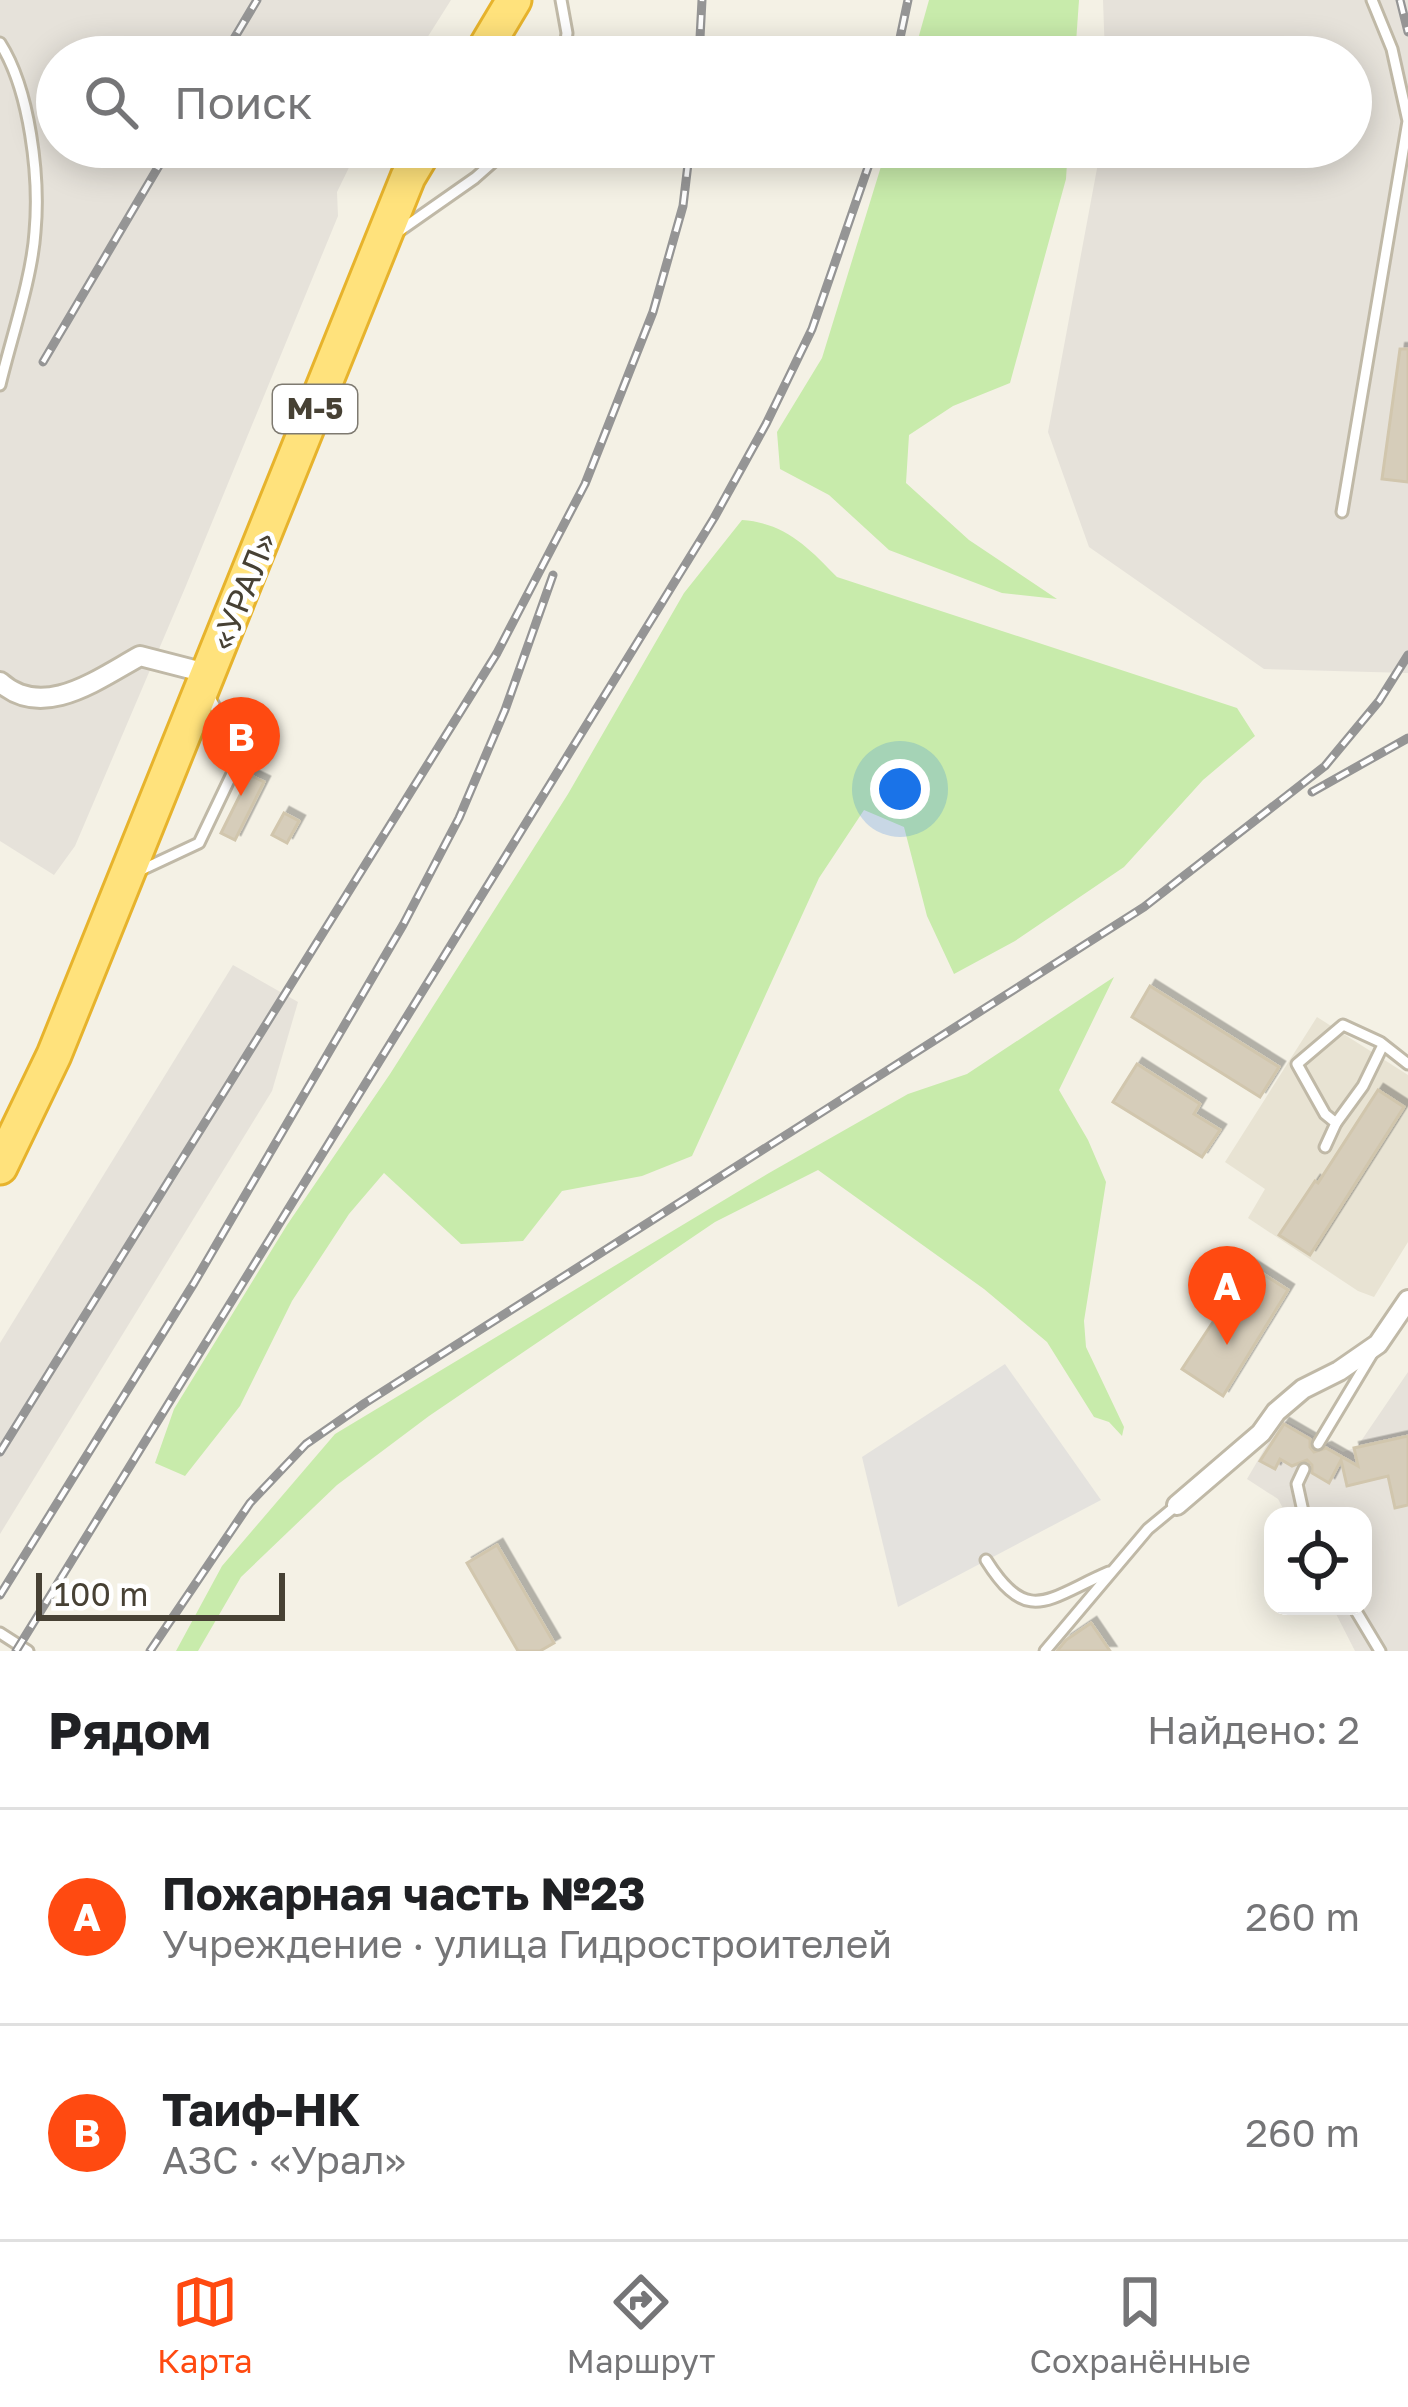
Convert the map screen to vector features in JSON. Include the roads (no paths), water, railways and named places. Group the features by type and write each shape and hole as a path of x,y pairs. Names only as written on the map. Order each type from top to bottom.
{"highway":[{"path":"493,36 514,0"},
{"name":"«УРАЛ»","path":"0,1167 54,1055 413,168"}],"street":[{"path":"0,682 27,698 60,698 140,656 207,681"},
{"path":"1177,1505 1261,1433 1276,1412 1303,1389 1340,1371 1378,1344 1408,1300"}],"lane":[{"path":"561,0 567,36"},
{"path":"1342,512 1408,121 1392,49 1372,0"},
{"path":"0,44 11,60 31,136 35,233 0,385"},
{"path":"381,244 486,168"},
{"path":"127,877 199,843 241,755 207,681"},
{"path":"1336,1123 1325,1114 1298,1064 1342,1025 1383,1045 1408,1064"},
{"path":"1325,1147 1383,1045"},
{"path":"1318,1444 1378,1344"},
{"path":"1302,1507 1297,1484 1304,1469"},
{"path":"1045,1651 1148,1529 1177,1505"},
{"path":"986,1560 1004,1588 1023,1603 1037,1603 1114,1570"},
{"path":"1358,1615 1380,1651"},
{"path":"0,1633 28,1651"}],"railway":[{"path":"236,36 257,0"},
{"path":"700,36 702,0"},
{"path":"900,36 908,0"},
{"path":"1400,0 1408,32"},
{"path":"43,362 158,168"},
{"path":"0,1452 497,653 585,484 653,312 683,206 688,168"},
{"path":"16,1651 714,518 812,329 868,168"},
{"path":"0,1595 194,1283 403,925 459,818 505,710 553,575"},
{"path":"150,1651 250,1503 306,1444 1144,907 1325,766 1379,701 1408,655"},
{"path":"1312,792 1408,738"}],"place":[{"name":"Таиф-НК","path":"241,796"},
{"name":"Пожарная часть №23","path":"1227,1345"}]}
